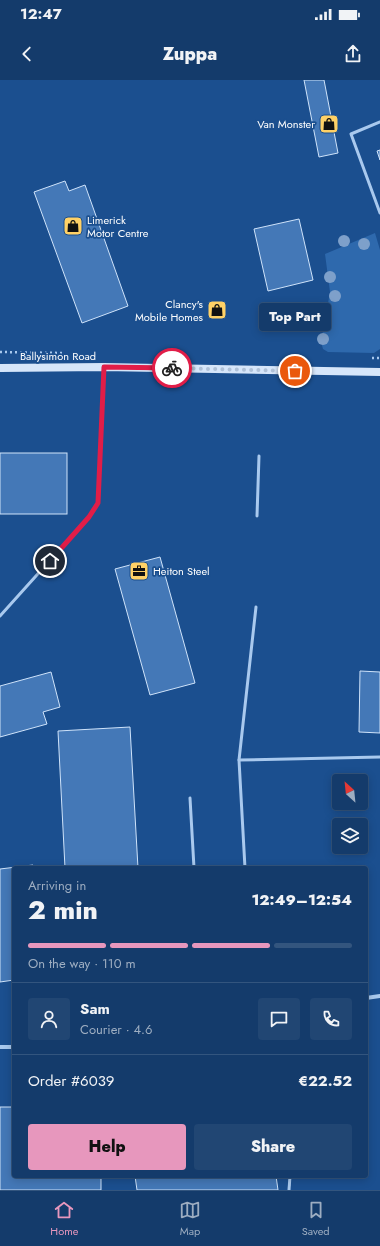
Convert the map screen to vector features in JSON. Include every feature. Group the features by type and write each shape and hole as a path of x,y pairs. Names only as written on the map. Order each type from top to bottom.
{"main road":[{"name":"Ballysimon Road","path":"0,368 104,367 380,372"}],"street":[{"path":"368,998 380,996"},
{"path":"0,1047 12,1047"}],"lane":[{"path":"380,122 351,134 380,213"},
{"path":"0,616 89,517 98,503 104,367"},
{"path":"257,516 258,456"},
{"path":"245,866 239,760 256,607"},
{"path":"239,760 380,757"},
{"path":"190,798 194,866"},
{"path":"289,1190 290,1178"}],"shaded area":[{"path":"375,233 380,250 380,349 374,353 328,352 323,349 321,342 330,292 325,254"}],"building":[{"path":"304,80 324,80 338,153 319,157"},
{"path":"380,150 380,160 377,151"},
{"name":"Limerick Motor Centre","path":"65,181 69,191 85,185 128,306 82,323 34,192"},
{"path":"299,219 313,280 268,291 254,229"},
{"path":"0,453 67,453 67,514 0,514"},
{"path":"160,557 195,683 150,695 115,569"},
{"path":"360,671 380,672 380,733 359,732"},
{"path":"51,672 60,707 43,712 47,724 0,737 0,686"},
{"path":"130,727 138,866 65,866 58,731"},
{"path":"12,868 12,980 0,982 0,869"},
{"path":"0,1107 12,1107 12,1178 101,1178 101,1190 0,1190"},
{"path":"135,1178 276,1178 278,1190 137,1190"}],"way so far":[{"path":"172,368 295,371"}],"place":[{"name":"Van Monster","path":"329,124"},
{"name":"Limerick Motor Centre","path":"73,226"},
{"name":"Clancy's Mobile Homes","path":"217,310"},
{"name":"Top Part","path":"295,371"},
{"name":"Heiton Steel","path":"139,571"}],"route":[{"path":"50,561 89,517 98,503 104,367 172,368"}]}
